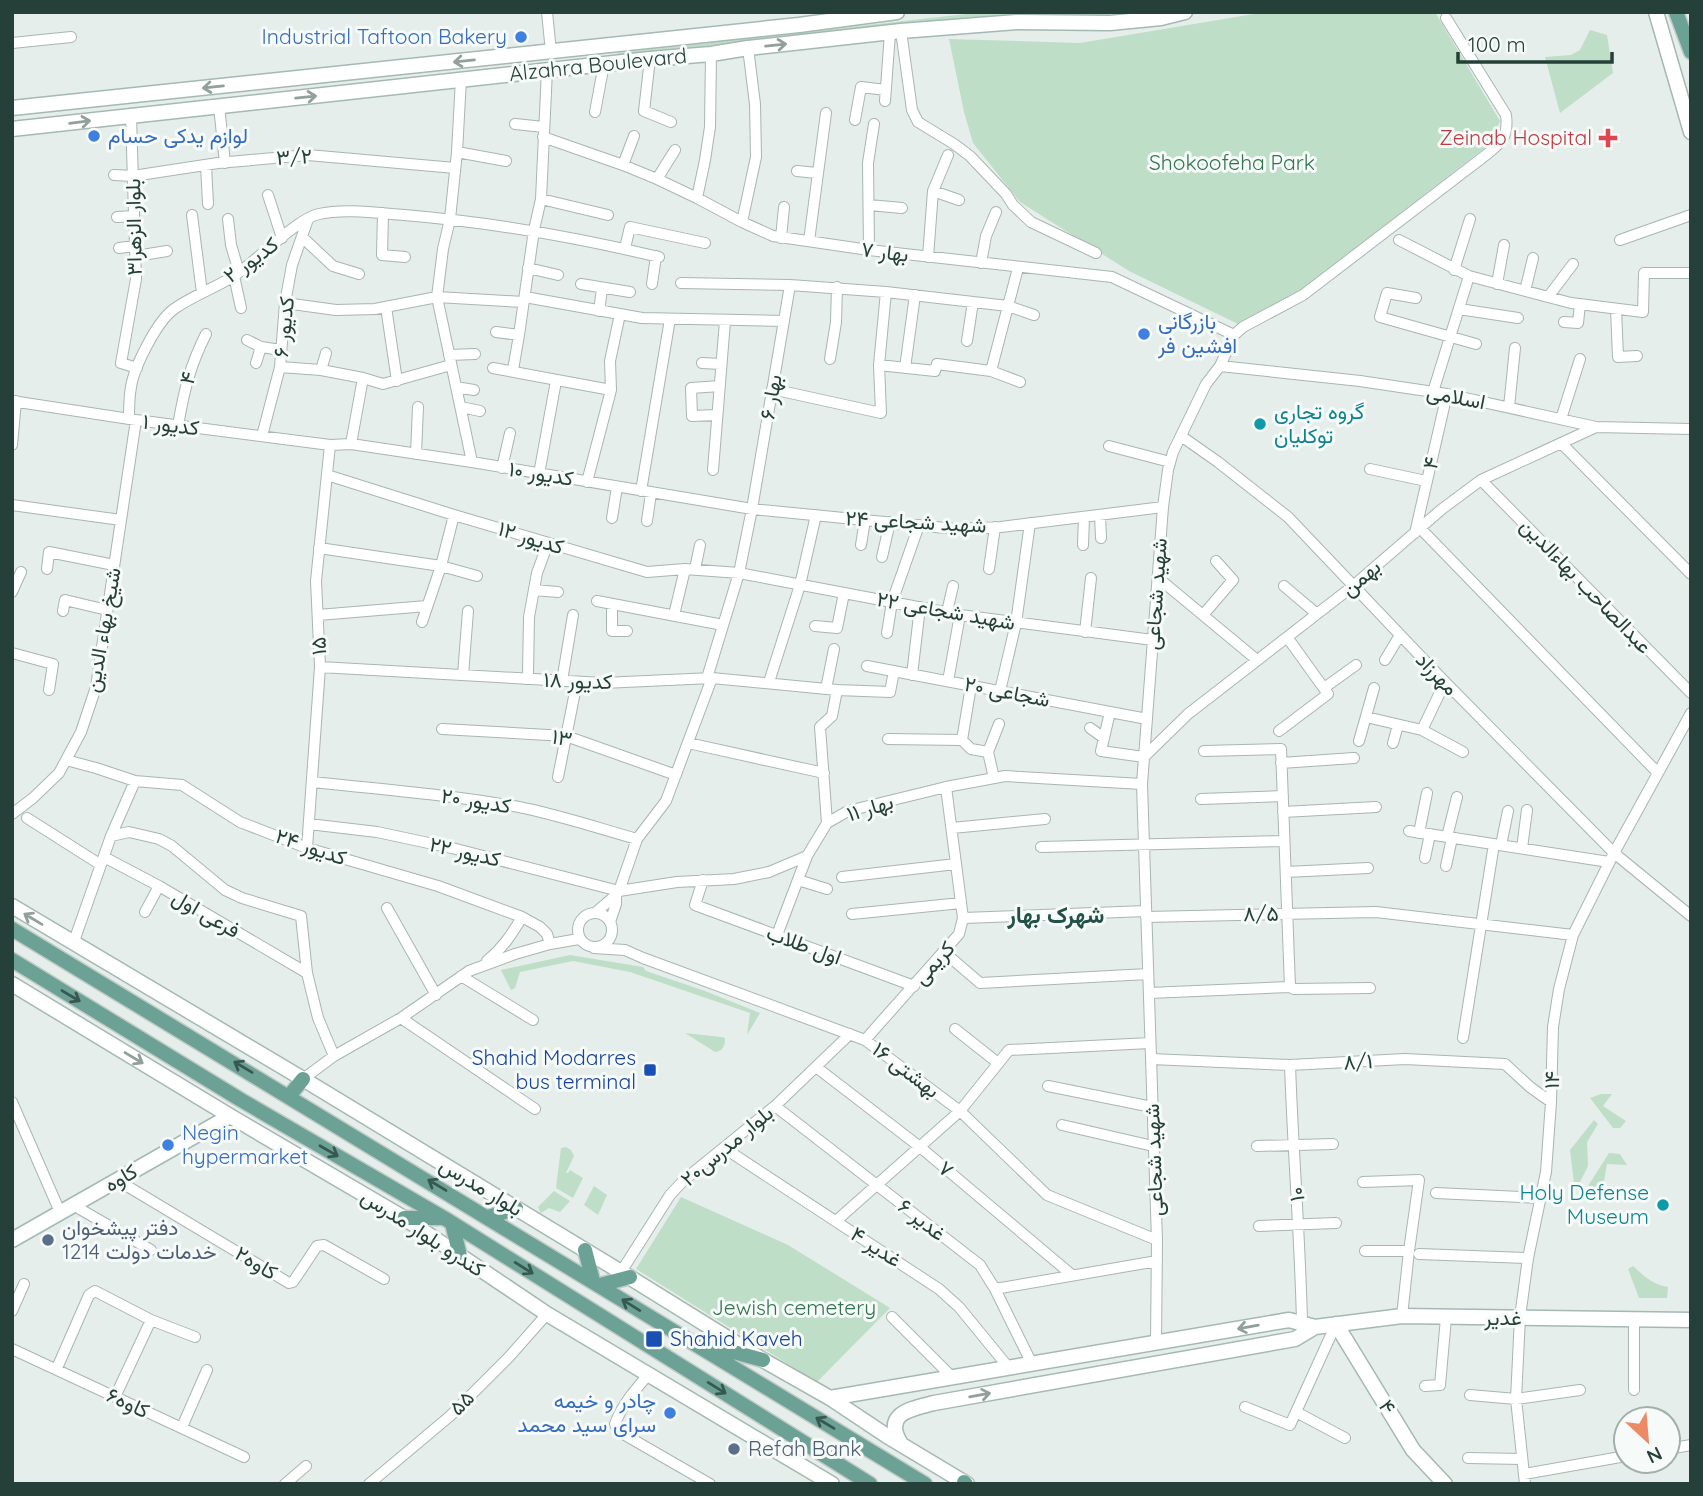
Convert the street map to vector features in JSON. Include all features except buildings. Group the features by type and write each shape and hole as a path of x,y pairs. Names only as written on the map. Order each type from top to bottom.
{"main road":[{"name":"Alzahra Boulevard","path":"12,108 614,45 798,19 897,12"},
{"path":"1110,23 1122,12"},
{"name":"Alzahra Boulevard","path":"12,129 895,32 1017,22 1110,23 1185,12"},
{"path":"1656,12 1691,132"},
{"path":"1676,12 1691,52"},
{"path":"609,63 614,45"},
{"path":"29,127 30,106"},
{"path":"12,906 626,1274 966,1483"},
{"name":"بلوار مدرس","path":"12,929 290,1095 925,1484"},
{"path":"37,944 17,963 242,1100 448,1220 870,1484"},
{"name":"کندرو بلوار مدرس","path":"12,984 404,1218 547,1314 832,1484"},
{"path":"290,1095 303,1079"},
{"name":"کاوه","path":"12,1240 230,1116"},
{"path":"489,1217 518,1209"},
{"path":"518,1209 520,1235"},
{"path":"404,1218 448,1220"},
{"path":"448,1220 460,1256"},
{"path":"585,1250 596,1283 626,1274"},
{"name":"غدیر","path":"1309,1324 1402,1317 1691,1320"},
{"path":"830,1398 1289,1320 1309,1324 1296,1339 912,1409 902,1414 895,1422 894,1433 902,1445"},
{"name":"۴","path":"1336,1324 1413,1450 1445,1484"},
{"path":"687,1340 763,1360"},
{"path":"931,1381 924,1393 926,1399 934,1403"}],"street":[{"path":"547,12 551,52"},
{"path":"1234,335 1243,327 1303,295 1498,145 1507,131 1506,115 1445,14"},
{"path":"855,120 861,88 885,95 895,32"},
{"path":"895,32 912,110 918,122 970,156 1031,222 1096,253"},
{"path":"12,43 71,37"},
{"path":"742,222 755,156 755,104 748,48"},
{"path":"697,198 710,127 711,54"},
{"path":"650,59 645,111 671,122"},
{"path":"595,112 609,63"},
{"path":"513,370 541,199 547,70"},
{"path":"461,79 450,219 437,297 472,462"},
{"path":"219,106 225,163"},
{"path":"809,242 825,113"},
{"name":"بلوار الزهرا۳","path":"131,116 136,279 121,363 137,368"},
{"name":"بهار ۷","path":"515,124 543,132 623,164 773,236 1112,278 1234,335"},
{"path":"869,250 868,163 874,124"},
{"path":"623,164 634,136"},
{"path":"657,179 675,150"},
{"path":"457,152 506,160"},
{"name":"۳/۲","path":"114,175 133,176 206,165 309,155 455,168"},
{"path":"928,257 933,191 948,155"},
{"path":"206,165 208,204"},
{"path":"797,172 817,173"},
{"path":"933,191 959,200"},
{"path":"268,195 282,238"},
{"path":"541,199 608,215"},
{"path":"869,205 902,208"},
{"path":"781,238 784,207"},
{"name":"۲ کدیور","path":"132,419 131,387 137,368 153,335 172,311 236,274 317,214 340,212 450,219 534,230 625,248 658,257 652,284"},
{"path":"981,263 986,236 996,212"},
{"path":"383,214 382,255 405,257"},
{"path":"192,215 202,293"},
{"path":"1620,240 1691,215"},
{"path":"117,217 134,216"},
{"path":"228,219 241,307"},
{"name":"کدیور ۶","path":"262,436 280,367 285,303 292,265 308,219"},
{"path":"1454,270 1469,219"},
{"path":"625,248 630,227 705,243"},
{"path":"302,237 333,266 359,274"},
{"path":"1399,240 1469,276 1548,297 1616,309 1643,312 1644,273 1691,273"},
{"path":"1497,284 1504,246"},
{"path":"119,248 167,251"},
{"path":"1525,291 1533,258"},
{"path":"1548,297 1573,264"},
{"path":"528,268 558,275"},
{"path":"991,371 1018,268"},
{"path":"1433,392 1469,276"},
{"path":"681,283 837,287 1008,306 1034,315"},
{"path":"581,284 630,292"},
{"name":"بهار ۶","path":"610,922 638,839 666,802 688,743 739,573 790,285"},
{"path":"830,359 836,322 837,287"},
{"path":"599,311 602,289"},
{"path":"772,388 881,412 879,365 886,292"},
{"path":"1416,298 1387,293 1380,317 1476,344"},
{"path":"905,368 915,295"},
{"path":"285,303 336,310 375,309 437,297 475,300 524,299 642,318 784,321"},
{"path":"967,341 973,302"},
{"path":"1563,322 1578,323 1580,304"},
{"path":"386,307 397,380"},
{"path":"1459,309 1518,318"},
{"path":"1616,309 1618,357 1637,355"},
{"path":"587,482 611,390 610,361 620,314"},
{"path":"647,521 646,492 670,319"},
{"path":"713,470 725,321"},
{"path":"496,332 520,335"},
{"name":"۴","path":"178,426 187,379 206,334"},
{"name":"شهید شجاعی","path":"1156,1343 1157,1240 1142,784 1157,578 1163,507 1173,452 1206,384 1220,366 1234,335"},
{"path":"247,340 261,347 281,350"},
{"path":"256,363 261,347"},
{"path":"1509,407 1515,348"},
{"path":"321,370 326,353"},
{"path":"280,367 321,370 383,384 450,360 475,355"},
{"path":"1561,419 1580,359"},
{"path":"702,363 722,364"},
{"path":"879,365 935,370 937,364 991,371 1020,382"},
{"name":"اسلامی","path":"1220,366 1447,394 1596,427 1691,429"},
{"path":"493,368 611,390"},
{"path":"351,444 363,378"},
{"path":"539,474 556,381"},
{"path":"717,415 692,416 691,388 720,386"},
{"path":"456,387 474,390"},
{"name":"۴","path":"1418,531 1426,481 1447,394"},
{"path":"12,446 14,401"},
{"name":"کدیور ۱","path":"14,401 178,426 330,445"},
{"path":"416,454 418,407"},
{"path":"461,407 480,411"},
{"name":"شیخ بهاء الدین","path":"12,814 59,773 81,732 96,687 121,520 132,419"},
{"name":"بهمن","path":"1144,757 1188,714 1353,586 1481,480 1596,427"},
{"path":"502,468 510,433"},
{"name":"مهرزاد","path":"1181,436 1288,517 1612,857 1691,916"},
{"path":"1562,443 1691,574"},
{"name":"کدیور ۱۰","path":"330,445 351,444 472,462 752,509"},
{"name":"۱۵","path":"307,848 320,667 316,581 330,445"},
{"path":"1109,446 1170,462"},
{"path":"1370,469 1426,481"},
{"name":"کدیور ۱۲","path":"327,475 647,572 690,569 739,573"},
{"name":"عبدالصاحب بهاءالدین","path":"1481,480 1691,693"},
{"path":"612,518 617,487"},
{"path":"12,505 121,520"},
{"name":"شهید شجاعی ۲۴","path":"752,509 956,529 995,527 1163,507"},
{"path":"422,622 441,566 454,515"},
{"path":"769,682 800,584 816,515"},
{"path":"1100,515 1101,538"},
{"path":"1083,545 1084,517"},
{"path":"861,545 865,520"},
{"path":"882,557 890,523"},
{"path":"1000,691 1016,623 1030,523"},
{"path":"887,633 892,602 919,525"},
{"path":"989,569 995,527"},
{"path":"1418,531 1658,773"},
{"path":"526,679 529,617 537,573 548,543"},
{"path":"674,615 700,545"},
{"path":"319,548 441,566 477,576"},
{"path":"47,569 49,552 114,565"},
{"path":"1203,615 1233,580 1216,561"},
{"path":"12,592 21,572"},
{"name":"شهید شجاعی ۲۲","path":"739,573 960,615 1153,640"},
{"path":"1085,632 1091,578"},
{"path":"1157,578 1257,660"},
{"path":"947,612 953,586"},
{"path":"1284,586 1317,614"},
{"path":"534,590 558,592"},
{"path":"815,626 836,628 844,593"},
{"path":"63,611 65,600 107,610"},
{"path":"597,601 723,625"},
{"path":"612,604 612,631 627,631"},
{"path":"318,615 427,606"},
{"path":"912,675 920,607"},
{"path":"463,675 468,611"},
{"path":"562,681 573,615"},
{"path":"947,681 960,615"},
{"path":"1385,660 1400,635"},
{"path":"1279,731 1328,694 1287,637"},
{"path":"827,823 820,727 832,716 834,649"},
{"path":"12,653 53,664 49,690"},
{"path":"1324,688 1356,665"},
{"name":"شجاعی ۲۰","path":"867,666 1147,719"},
{"name":"کدیور ۱۸","path":"320,667 603,683 709,678 890,692 894,671"},
{"path":"558,777 577,682"},
{"path":"1422,730 1445,682"},
{"path":"961,740 971,686"},
{"path":"1359,741 1374,688"},
{"path":"1110,712 1101,751 1144,757"},
{"name":"۱۴","path":"1525,1479 1516,1399 1520,1317 1528,1258 1546,1172 1553,1027 1559,989 1573,935 1612,857 1691,713"},
{"path":"1366,717 1422,730 1463,752"},
{"path":"994,778 988,752 999,724"},
{"path":"1393,743 1398,724"},
{"path":"1090,728 1104,738"},
{"name":"۱۳","path":"442,729 566,736 676,775"},
{"path":"888,739 961,740 971,749 988,752"},
{"path":"688,743 824,773"},
{"path":"1204,751 1281,748 1290,987"},
{"path":"1281,763 1354,758"},
{"name":"کدیور ۲۴","path":"66,760 135,781 182,785 240,822 307,848 439,886 522,916 540,927 547,934 550,944"},
{"name":"بهار ۱۱","path":"777,935 807,856 827,823 848,811 946,786 1005,776 1142,784"},
{"path":"73,944 111,836 135,781"},
{"name":"کدیور ۲۰","path":"312,782 443,795 519,807 638,839"},
{"name":"کریمی","path":"865,1040 960,934 964,918 946,786"},
{"path":"1427,793 1414,832 1498,845 1612,857"},
{"path":"1201,800 1283,796"},
{"path":"1446,866 1457,797"},
{"path":"1283,812 1376,807"},
{"path":"1522,848 1527,810"},
{"path":"1464,1038 1482,924 1498,845 1508,811"},
{"name":"فرعی اول","path":"27,818 102,861 159,886 307,973"},
{"path":"952,828 1045,819"},
{"name":"کدیور ۲۲","path":"309,824 377,832 452,848 618,893"},
{"path":"111,836 129,832 159,839 172,846 225,890 301,916 307,973 318,1018 334,1056"},
{"path":"1424,859 1430,834"},
{"path":"1041,847 1284,841"},
{"path":"625,950 594,948 583,943 578,933 580,921 584,917 595,913 618,893 677,882 734,879 769,872 807,856"},
{"path":"842,877 956,864"},
{"path":"1286,872 1368,868"},
{"name":"اول طلاب","path":"703,880 695,905 914,986"},
{"path":"798,880 827,889"},
{"path":"145,912 159,886"},
{"path":"852,914 961,903"},
{"path":"387,908 436,995"},
{"name":"۸/۵","path":"964,918 1376,912 1573,935"},
{"path":"595,913 601,914 610,922 612,933 625,950"},
{"path":"481,966 500,951 522,916"},
{"path":"594,948 606,944 612,933"},
{"path":"303,1079 334,1056 401,1018 461,976 515,954 579,939"},
{"name":"۱۶ بهشتی","path":"625,950 865,1040 960,1111 1047,1195 1157,1240"},
{"path":"944,952 980,983 1148,975"},
{"path":"461,976 533,1020"},
{"path":"1149,993 1290,987 1370,988"},
{"path":"401,1018 535,1109"},
{"path":"955,1029 998,1063"},
{"name":"بلوار مدرس۲۰","path":"626,1274 670,1195 684,1180 775,1106 850,1034"},
{"path":"835,1221 960,1111 1009,1050 1150,1043"},
{"name":"۸/۱","path":"1151,1059 1290,1065 1405,1059 1505,1064 1551,1102"},
{"name":"۱۰","path":"1290,1065 1293,1145 1309,1324"},
{"name":"۷","path":"816,1067 920,1147 1072,1275"},
{"path":"1048,1086 1152,1107"},
{"path":"12,1101 16,1121 67,1208 151,1250"},
{"name":"غدیر ۶","path":"775,1106 980,1265 995,1289 1032,1364"},
{"path":"1062,1125 1153,1146"},
{"path":"1256,1146 1333,1144"},
{"name":"غدیر ۴","path":"724,1148 939,1289 959,1307 1009,1368"},
{"name":"کاوه۲","path":"117,1180 289,1283 293,1282 317,1246 321,1245 384,1279"},
{"path":"1363,1182 1419,1180 1414,1253 1402,1317"},
{"path":"1436,1192 1541,1198"},
{"path":"1259,1226 1336,1223"},
{"path":"1365,1251 1528,1258"},
{"path":"995,1289 1157,1261"},
{"path":"12,1311 24,1284"},
{"path":"57,1368 89,1294 95,1291 151,1320 195,1337"},
{"name":"۵۵","path":"369,1484 450,1416 547,1314"},
{"path":"892,1317 952,1377"},
{"path":"1425,1385 1440,1385 1446,1318"},
{"path":"1634,1319 1634,1390"},
{"path":"115,1397 151,1320"},
{"path":"1245,1407 1290,1425 1336,1324"},
{"name":"کاوه۶","path":"12,1349 244,1457"},
{"path":"182,1427 207,1370"},
{"path":"648,1375 617,1417 615,1424 618,1431 710,1484"},
{"path":"1470,1395 1516,1399 1580,1390"},
{"path":"1296,1412 1345,1438"},
{"path":"1468,1458 1522,1459"},
{"path":"1525,1479 1612,1459"},
{"path":"285,1484 306,1466"}],"green space":[{"path":"984,12 1038,12 617,56 617,53"},
{"path":"1038,12 1112,12 1100,18"},
{"name":"Shokoofeha Park","path":"1266,12 1435,12 1500,121 1491,143 1302,289 1238,324 1129,271 1020,202 973,143 949,39 1080,43"},
{"path":"1590,30 1607,35 1613,73 1560,113 1545,57 1571,55 1580,50"},
{"path":"570,955 643,967 646,971 760,1013 747,1035 750,1013 630,972 573,961 520,972 515,988 511,990 501,970"},
{"path":"685,1033 725,1038 724,1046 715,1052"},
{"path":"1612,1094 1603,1106 1626,1121 1620,1128 1613,1128 1590,1098"},
{"path":"1594,1120 1598,1124 1587,1142 1588,1166 1575,1192 1570,1150"},
{"path":"566,1147 574,1156 566,1173 570,1170 583,1178 573,1198 556,1188 561,1148"},
{"path":"1609,1153 1620,1154 1627,1165 1607,1164 1602,1193 1586,1189"},
{"path":"594,1186 607,1195 598,1215 584,1205"},
{"path":"554,1191 570,1201 560,1212 549,1208 541,1213 538,1207"},
{"name":"Jewish cemetery","path":"681,1197 788,1245 890,1308 817,1382 636,1269"},
{"path":"1633,1266 1653,1282 1668,1287 1667,1298 1639,1298 1628,1269"}],"place":[{"name":"Industrial Taftoon Bakery","path":"521,37"},
{"name":"لوازم یدکی حسام","path":"94,136"},
{"name":"Zeinab Hospital","path":"1608,138"},
{"name":"بازرگانی افشین فر","path":"1144,334"},
{"name":"گروه تجاری توکلیان","path":"1260,424"},
{"name":"Shahid Modarres bus terminal","path":"650,1070"},
{"name":"Negin hypermarket","path":"168,1145"},
{"name":"Holy Defense Museum","path":"1663,1205"},
{"name":"دفتر پیشخوان خدمات دولت 1214","path":"48,1240"},
{"name":"Shahid Kaveh","path":"654,1339"},
{"name":"چادر و خیمه سرای سید محمد","path":"670,1413"},
{"name":"Refah Bank","path":"734,1449"}],"district":[{"name":"شهرک بهار","path":"1056,915"}]}
